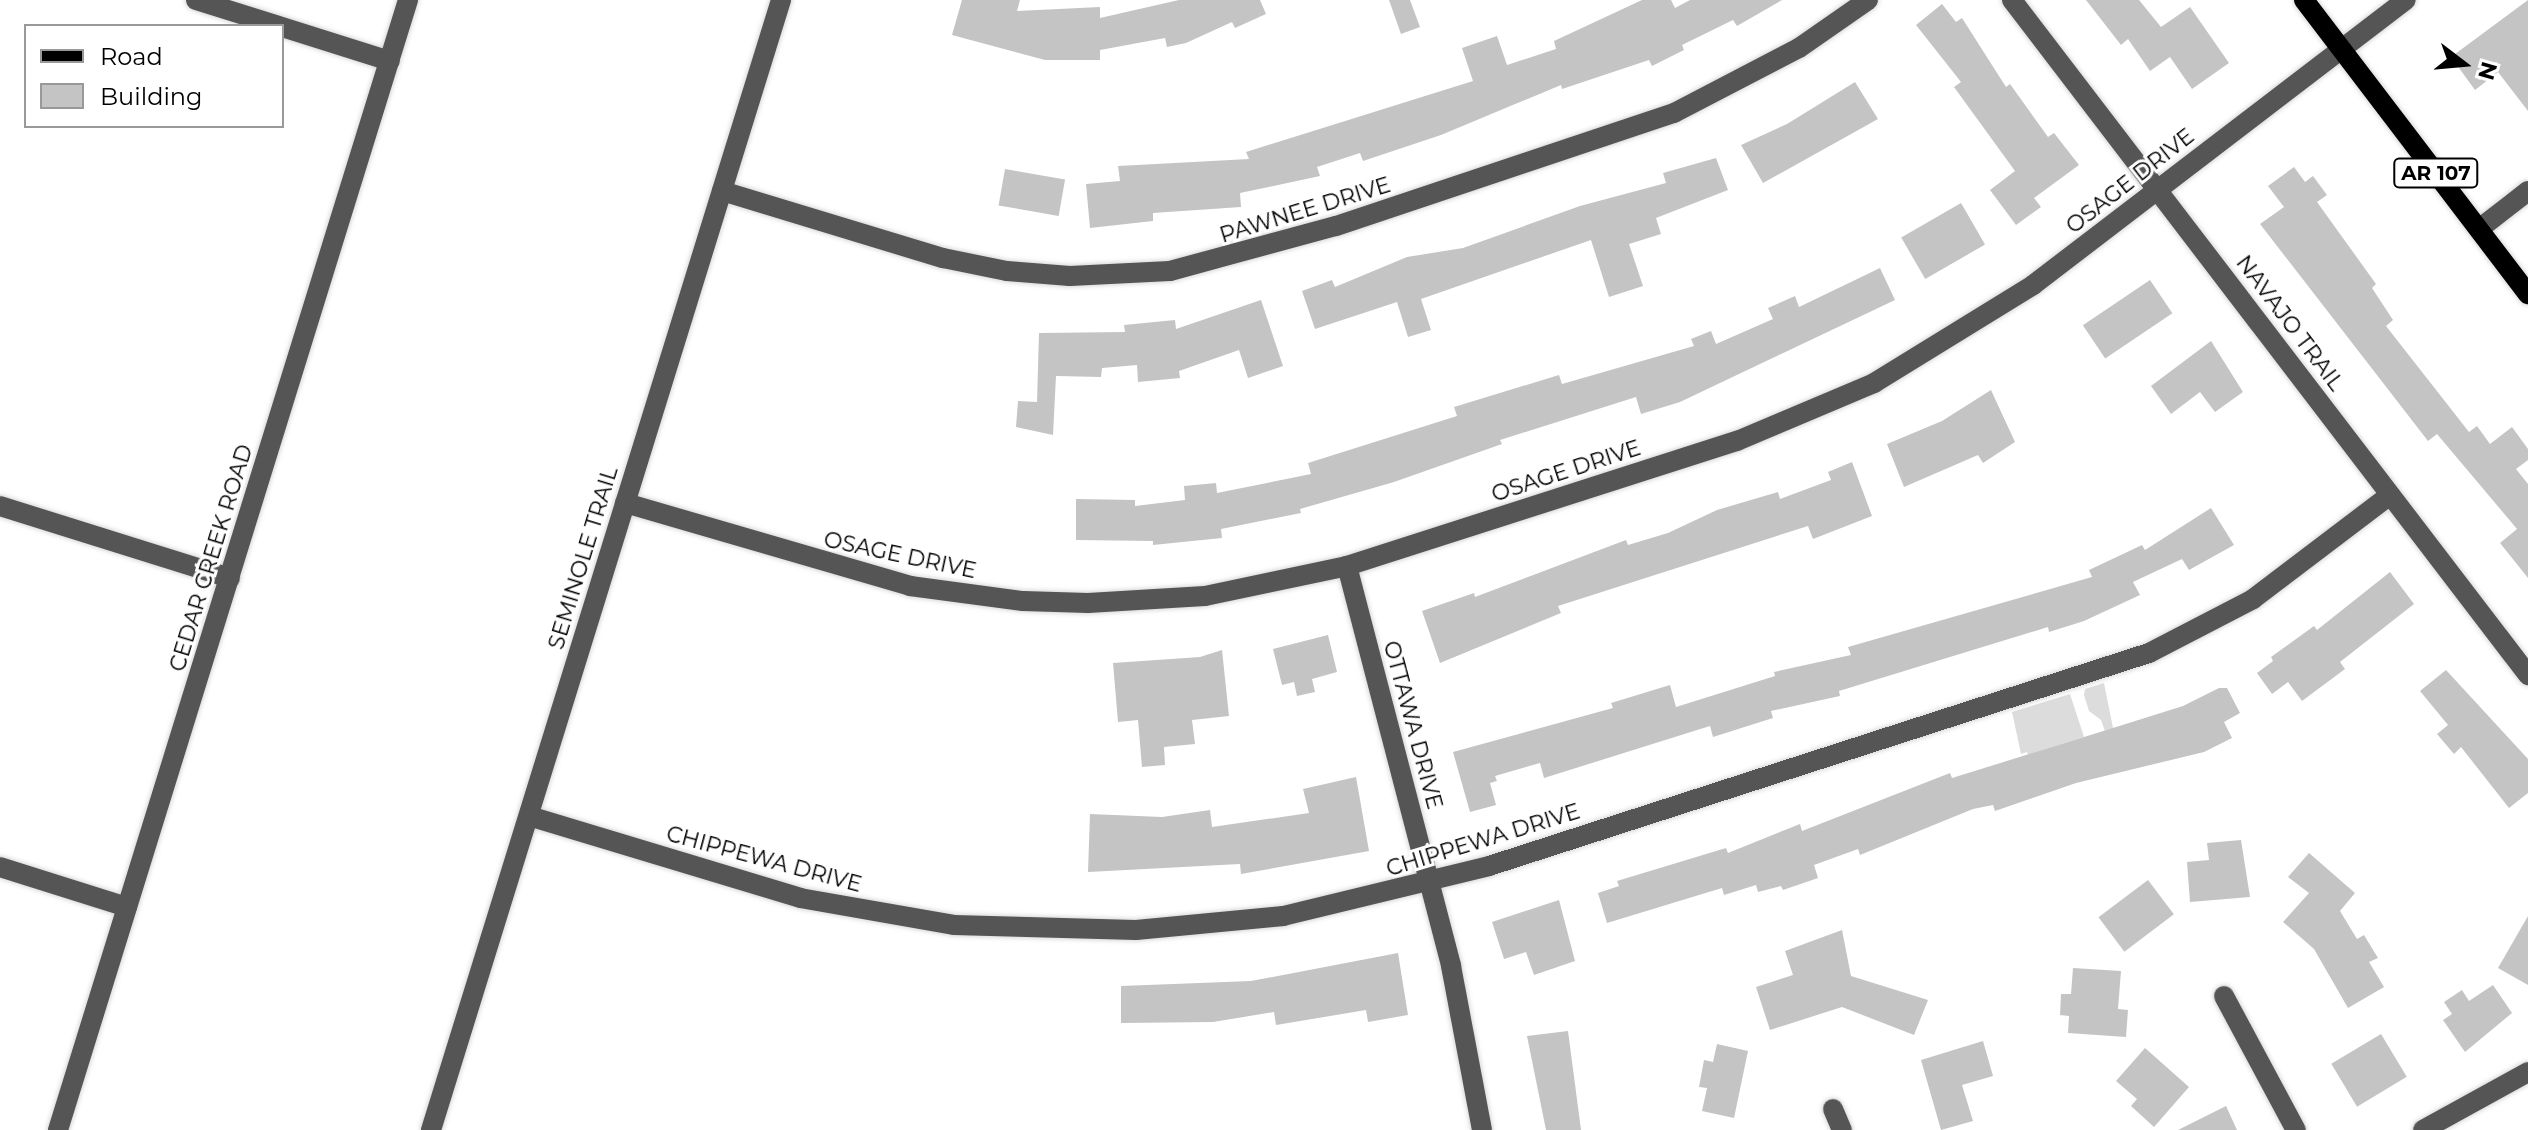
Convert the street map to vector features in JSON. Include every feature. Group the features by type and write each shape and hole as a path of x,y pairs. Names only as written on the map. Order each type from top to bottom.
{"main road":[{"name":"AR 107","path":"2304,0 2528,294"}],"street":[{"path":"196,0 274,24"},
{"name":"CEDAR CREEK ROAD","path":"58,1130 408,0"},
{"name":"SEMINOLE TRAIL","path":"438,1128 529,816 781,0"},
{"name":"PAWNEE DRIVE","path":"722,191 943,258 1007,271 1070,276 1170,271 1336,226 1674,113 1799,48 1868,0"},
{"name":"NAVAJO TRAIL","path":"2012,0 2528,675"},
{"name":"OSAGE DRIVE","path":"625,503 894,582 1023,601 1136,602 1205,596 1347,566 1737,441 1832,403 1978,323 2344,52 2406,0"},
{"path":"284,27 390,61"},
{"path":"2479,229 2528,191"},
{"name":"CHIPPEWA DRIVE","path":"529,816 800,898 954,925 1046,930 1207,925 1364,900 1430,882 2149,653 2253,599 2390,495"},
{"path":"0,506 230,578"},
{"name":"OTTAWA DRIVE","path":"1347,566 1430,882 1472,1061 1482,1130"},
{"path":"0,867 127,907"},
{"path":"2224,996 2296,1130"},
{"path":"2423,1130 2528,1072"},
{"path":"1833,1109 1842,1130"}],"shaded area":[{"path":"2104,683 2113,728 2112,751 2101,720 2089,711 2084,695 2085,689"},
{"path":"2070,694 2084,737 2040,751 2038,784 2027,752 2021,754 2012,712"}],"building":[{"path":"962,0 1020,0 1017,11 1100,7 1100,18 1179,0 1260,0 1266,14 1235,28 1232,22 1186,43 1167,47 1165,38 1100,50 1100,60 1045,60 952,35"},
{"path":"1389,0 1410,0 1420,27 1401,34"},
{"path":"1642,0 1671,0 1675,8 1690,0 1782,0 1737,26 1733,20 1682,45 1684,50 1652,66 1649,60 1562,89 1561,85 1441,135 1363,161 1360,153 1317,167 1320,176 1240,193 1241,207 1153,213 1153,221 1090,228 1086,184 1120,181 1118,166 1249,159 1246,152 1473,81 1462,48 1497,36 1507,65 1556,49 1554,41"},
{"path":"2086,0 2139,0 2161,27 2190,7 2229,63 2192,89 2170,57 2150,71 2128,39 2121,45"},
{"path":"2528,0 2528,111 2498,72 2475,90 2451,57"},
{"path":"1942,4 1956,22 1962,18 2006,87 2010,84 2048,137 2054,133 2079,165 2034,198 2041,207 2016,225 1990,190 2015,171 1954,87 1961,82 1916,25"},
{"path":"1855,82 1878,119 1763,183 1741,145 1787,124"},
{"path":"1716,158 1728,190 1656,218 1661,234 1629,244 1643,286 1609,297 1591,240 1421,299 1431,330 1408,337 1397,302 1315,329 1302,291 1332,280 1335,287 1407,257 1463,248 1580,206 1666,183 1663,173"},
{"path":"2294,167 2305,182 2313,176 2327,195 2317,202 2376,284 2372,288 2393,320 2386,326 2469,432 2477,426 2490,444 2512,427 2528,449 2528,460 2516,469 2528,484 2528,578 2500,543 2517,529 2437,434 2428,441 2260,224 2284,207 2268,186"},
{"path":"1005,169 1065,180 1059,216 999,205"},
{"path":"1961,203 1985,245 1925,279 1901,238"},
{"path":"1880,268 1895,300 1680,402 1641,414 1636,397 1500,440 1502,444 1394,482 1300,509 1301,513 1221,529 1222,538 1153,545 1153,541 1076,540 1076,499 1135,500 1135,506 1185,500 1184,486 1216,483 1217,493 1311,474 1308,463 1457,416 1454,407 1559,375 1562,384 1694,346 1691,339 1711,331 1716,344 1773,319 1768,308 1795,296 1799,307"},
{"path":"2150,280 2172,313 2105,358 2083,325"},
{"path":"1261,300 1283,366 1248,378 1239,350 1179,371 1180,378 1138,382 1137,365 1102,368 1101,377 1056,376 1053,435 1016,427 1018,401 1037,402 1039,333 1125,332 1124,325 1175,320 1176,329"},
{"path":"2211,341 2243,392 2215,412 2200,392 2171,414 2151,386"},
{"path":"1991,390 2015,442 1983,463 1978,455 1904,487 1887,444 1942,421"},
{"path":"1852,462 1872,516 1813,539 1808,526 1558,606 1561,613 1440,663 1422,611 1474,593 1475,597 1626,540 1628,545 1668,533 1717,510 1778,492 1780,499 1831,480 1828,472"},
{"path":"2211,508 2234,545 2189,570 2182,559 2133,582 2140,595 2084,621 2049,632 2048,627 1839,691 1840,696 1771,711 1773,718 1713,737 1710,726 1544,778 1540,763 1495,776 1497,781 1490,783 1496,805 1470,812 1453,752 1613,708 1611,703 1670,685 1676,707 1775,676 1774,672 1851,655 1848,647 2092,577 2089,570 2142,545 2145,550"},
{"path":"2390,572 2414,604 2340,662 2345,669 2302,701 2288,682 2272,694 2257,673 2273,661 2271,657 2314,626 2317,630"},
{"path":"1328,635 1337,672 1312,679 1315,692 1297,696 1294,682 1282,685 1273,649"},
{"path":"1222,650 1229,716 1192,720 1195,744 1164,747 1165,765 1142,767 1138,720 1118,722 1113,663 1200,657"},
{"path":"2446,670 2528,759 2528,793 2509,808 2461,747 2454,754 2437,734 2448,725 2420,691"},
{"path":"2219,688 2227,688 2240,713 2224,722 2232,738 2204,752 2076,783 1995,811 1993,805 1973,809 1860,855 1858,849 1814,865 1818,878 1783,890 1781,886 1758,892 1756,885 1724,895 1722,888 1607,923 1598,893 1619,886 1617,881 1726,848 1728,853 1800,824 1802,831 1950,773 1952,778 2183,706"},
{"path":"1356,777 1369,851 1241,874 1240,864 1088,872 1090,814 1162,817 1210,810 1212,827 1309,813 1303,789"},
{"path":"2241,840 2250,897 2190,902 2187,862 2209,860 2207,843"},
{"path":"2309,853 2355,893 2340,911 2357,939 2364,935 2378,958 2369,962 2384,987 2348,1008 2314,949 2283,922 2309,893 2288,877"},
{"path":"2148,880 2174,914 2124,952 2098,917"},
{"path":"1559,900 1575,961 1534,975 1526,952 1504,959 1492,922"},
{"path":"2528,916 2528,985 2498,968"},
{"path":"1842,930 1851,976 1928,1000 1914,1035 1842,1007 1770,1030 1756,987 1793,975 1785,951"},
{"path":"1398,953 1408,1015 1368,1022 1366,1010 1276,1025 1274,1012 1213,1022 1121,1023 1121,986 1251,981"},
{"path":"2073,968 2121,971 2118,1009 2128,1010 2126,1037 2068,1033 2069,1016 2060,1015 2061,994 2071,994"},
{"path":"2493,985 2512,1013 2465,1052 2443,1020 2452,1014 2444,1002 2462,990 2469,1001"},
{"path":"1568,1031 1581,1130 1546,1130 1527,1036"},
{"path":"2381,1034 2407,1077 2357,1107 2331,1064"},
{"path":"1983,1041 1993,1076 1962,1085 1973,1121 1941,1130 1921,1060"},
{"path":"1717,1044 1748,1051 1734,1118 1702,1111 1707,1088 1699,1087 1704,1060 1713,1062"},
{"path":"2145,1048 2189,1087 2154,1127 2131,1106 2137,1099 2116,1081"},
{"path":"2226,1106 2237,1130 2178,1130"}]}
